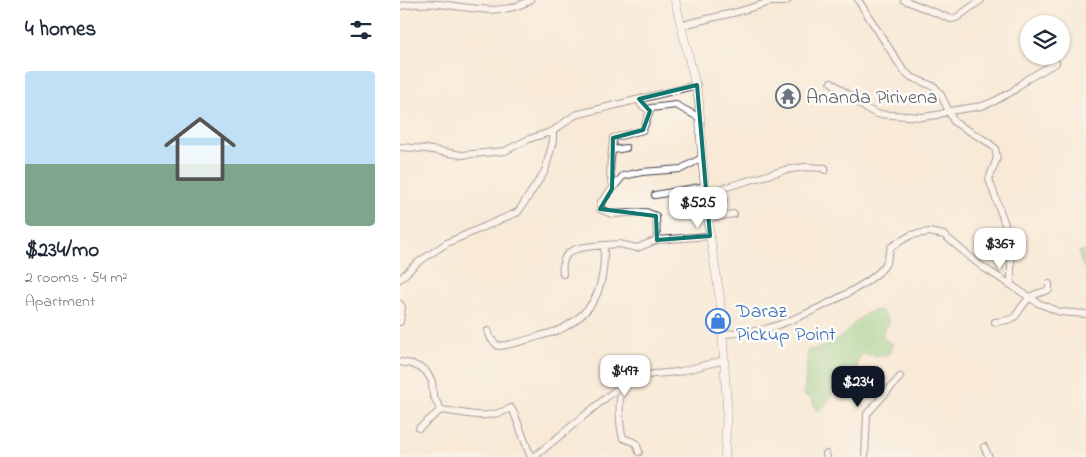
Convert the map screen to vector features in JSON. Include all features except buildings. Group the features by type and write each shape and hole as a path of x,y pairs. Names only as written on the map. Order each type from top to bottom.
{"main road":[{"path":"676,0 697,85 708,218 720,298 727,404 725,457"}],"street":[{"path":"400,6 437,4 473,9 502,9 530,0"},
{"path":"682,24 737,12 770,2 784,2 788,0"},
{"path":"858,0 903,70 911,77 935,87 950,110 954,122 986,140 995,148 997,158 989,179 1008,233 1011,256 1011,285"},
{"path":"904,0 951,19 956,18 981,0"},
{"path":"832,82 867,109 877,114 922,117 938,116 950,110 982,106 995,101 1013,90 1027,78 1052,65"},
{"path":"400,147 462,155 505,150 529,139 554,131 575,115 697,85"},
{"path":"639,99 641,105 650,111"},
{"path":"614,187 610,169 613,138 643,130 651,108 676,105 700,118"},
{"path":"400,279 417,263 448,243 518,212 545,171 554,131"},
{"path":"613,150 626,148"},
{"path":"657,240 656,216 646,212 612,214 600,210 602,202 624,176 642,172 681,169 702,158"},
{"path":"655,195 700,188 706,192 784,170 805,167 825,168 825,170"},
{"path":"707,206 724,200"},
{"path":"708,218 734,214"},
{"path":"723,334 749,333 766,329 838,299 877,274 886,264 891,247 911,235 929,232 944,235 981,266 1038,303 1060,312 1086,314"},
{"path":"563,274 564,256 570,251 619,244 638,248 657,240 710,236"},
{"path":"488,331 491,339 498,346 510,345 564,328 587,313 598,292 605,266 604,245"},
{"path":"994,322 1015,318 1029,298 1049,290 1049,284"},
{"path":"400,304 402,308 400,322"},
{"path":"420,428 441,410 481,416 499,414 511,408 530,455 534,457 570,426 624,385 630,378 678,372 724,360"},
{"path":"400,362 412,364 425,370 432,381 433,395 441,410"},
{"path":"865,457 867,414 900,377"},
{"path":"624,385 620,393 620,428 624,438 636,443 639,452"},
{"path":"984,447 989,457"}],"highlighted area":[{"path":"697,85 710,236 657,240 656,216 600,209 612,189 613,138 643,130 650,111 639,99"}],"green space":[{"path":"1079,251 1086,251 1086,271 1080,261"},
{"path":"880,310 890,322 884,329 882,336 893,345 891,350 888,354 881,356 862,354 858,360 856,374 838,387 818,412 814,407 812,398 804,395 808,350 834,341 863,316"}],"place":[{"name":"Ananda Pirivena","path":"788,96"},
{"name":"Daraz Pickup Point","path":"718,321"}]}
